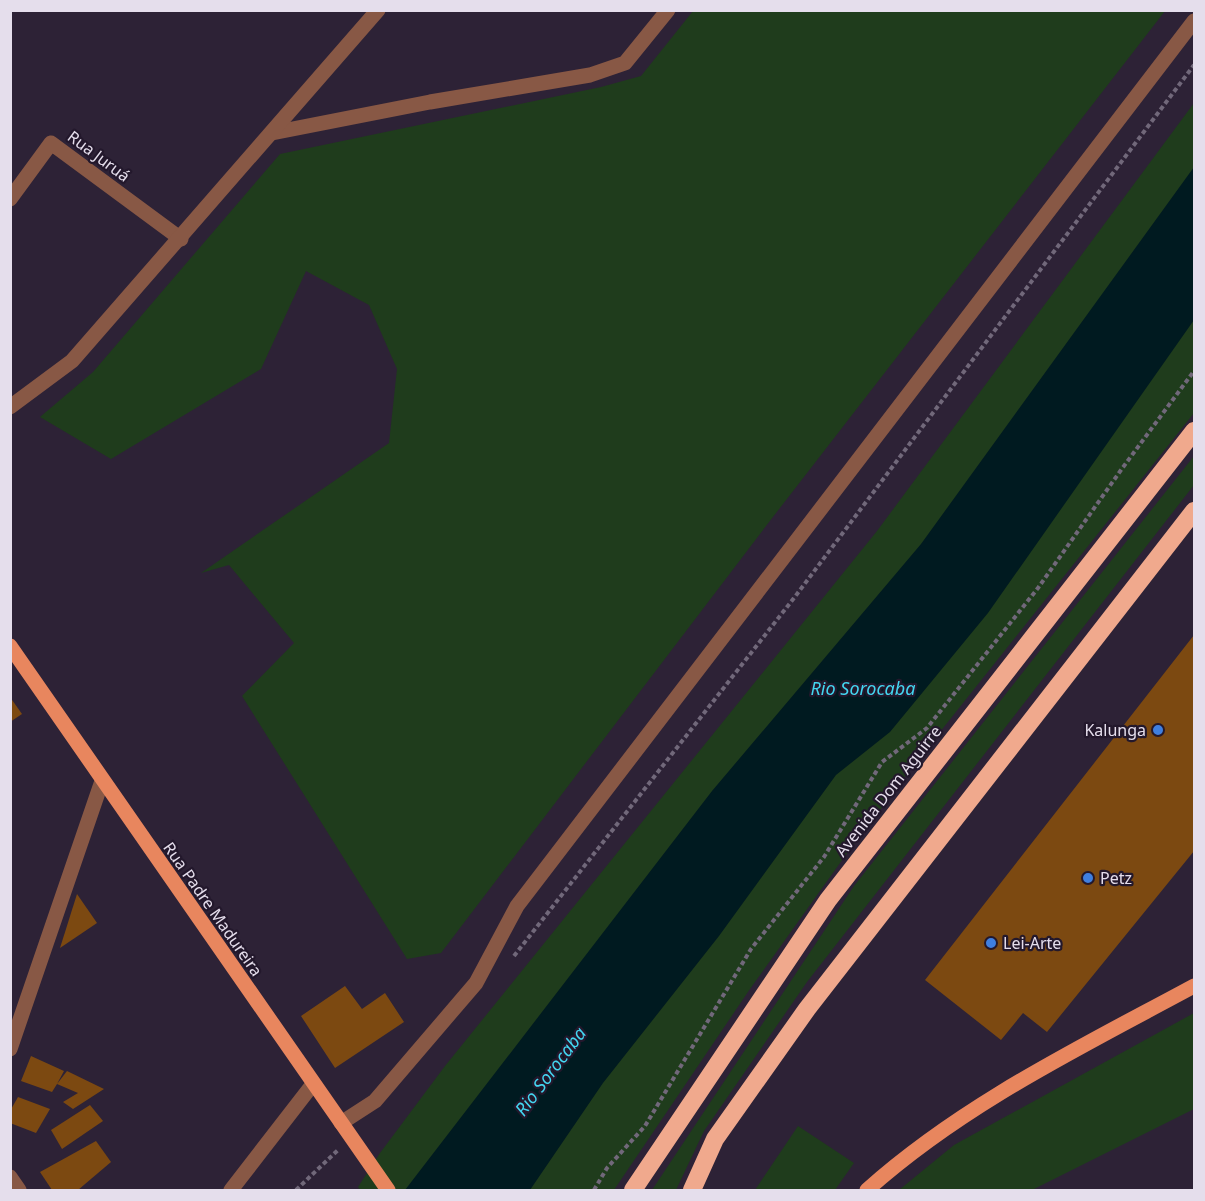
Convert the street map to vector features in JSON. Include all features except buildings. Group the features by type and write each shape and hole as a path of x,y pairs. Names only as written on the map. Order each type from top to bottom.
{"highway":[{"name":"Avenida Dom Aguirre","path":"633,1191 828,900 1194,431"},
{"path":"692,1191 715,1139 807,1009 1194,510"}],"main road":[{"name":"Rua Padre Madureira","path":"10,646 388,1191"},
{"path":"867,1191 902,1160 967,1113 1194,986"}],"street":[{"path":"10,407 72,361 181,239 378,10"},
{"path":"272,133 430,102 591,75 625,63 668,10"},
{"path":"341,1123 375,1101 476,983 518,906 1194,21"},
{"name":"Rua Juruá","path":"10,199 51,143 181,239"},
{"path":"10,1049 102,781"},
{"path":"231,1191 313,1084"},
{"path":"10,1177 19,1191"}],"path":[{"path":"509,961 794,598 1194,65"},
{"path":"594,1191 607,1168 645,1126 751,949 824,857 882,762 927,728 1038,588 1194,371"},
{"path":"296,1191 351,1138"}],"green space":[{"path":"693,11 1165,11 766,526 441,953 407,959 242,696 294,643 229,565 201,573 389,443 397,369 369,305 306,271 261,369 111,459 40,417 93,372 280,154 601,87 641,76"},
{"path":"1194,103 1194,413 924,752 845,856 750,989 614,1190 360,1190 358,1187 380,1153 445,1066 877,531"},
{"path":"1194,456 1194,485 807,982 704,1131 676,1190 652,1190 854,886"},
{"path":"1194,1013 1194,1109 1032,1190 899,1190 954,1145"},
{"path":"798,1126 854,1163 835,1190 755,1190"}],"water":[{"name":"Rio Sorocaba","path":"1194,167 1194,320 988,613 890,732 836,775 719,936 603,1083 530,1190 405,1190 712,791 921,544"}],"place":[{"name":"Kalunga","path":"1158,730"},
{"name":"Petz","path":"1088,878"},
{"name":"Lei-Arte","path":"991,943"}]}
